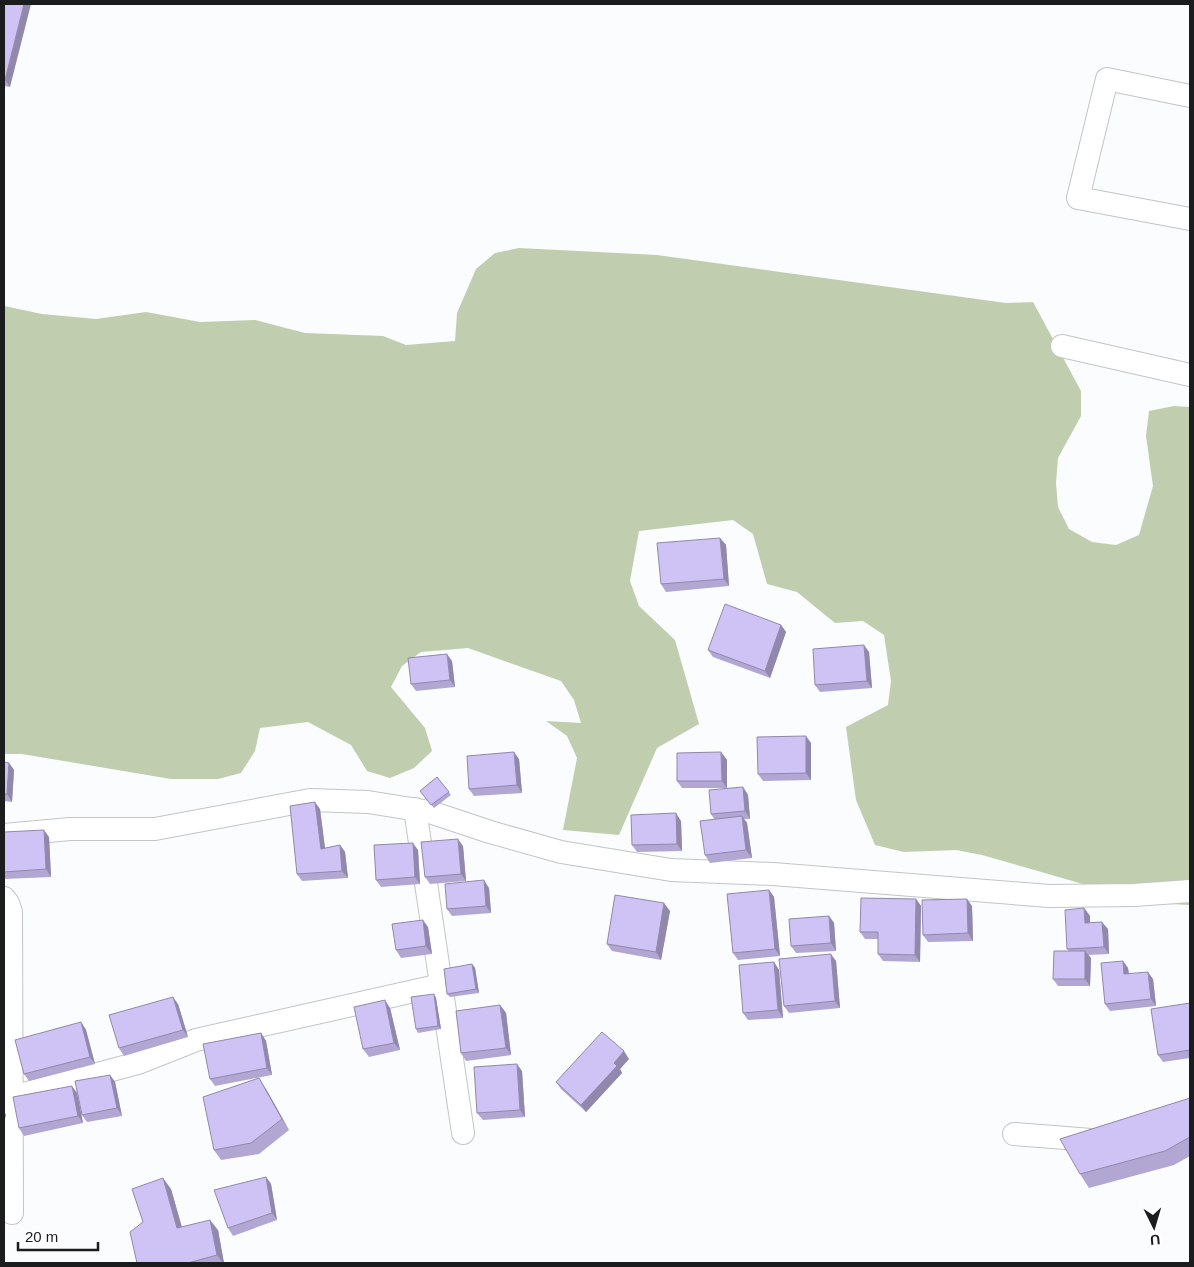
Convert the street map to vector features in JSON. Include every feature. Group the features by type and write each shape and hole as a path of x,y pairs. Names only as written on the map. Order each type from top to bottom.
{"street":[{"path":"1190,96 1107,79 1078,198 1190,219"},
{"path":"1062,346 1190,375"},
{"path":"4,835 70,829 155,829 310,800 368,802 415,809 561,852 671,870 773,874 1049,896 1134,895 1190,891"},
{"path":"415,809 463,1133"},
{"path":"4,898 11,912 12,1213"},
{"path":"12,1097 138,1063 196,1040 441,985"},
{"path":"1014,1134 1080,1141 1109,1137"}],"green space":[{"path":"519,248 657,255 1006,303 1033,302 1081,391 1081,416 1058,458 1056,483 1058,507 1069,529 1092,542 1116,545 1139,535 1153,486 1146,436 1149,411 1174,406 1190,407 1190,905 1149,903 982,855 956,850 904,852 875,845 856,800 846,727 888,705 891,681 884,635 863,621 835,623 797,592 767,584 753,534 733,520 639,531 630,581 639,606 675,640 699,724 657,748 619,835 563,830 577,758 567,736 546,721 581,723 574,700 561,681 468,648 421,652 402,666 391,687 425,728 432,751 414,768 390,778 367,771 351,745 308,722 260,728 255,751 241,773 218,779 171,779 22,754 4,754 4,306 42,314 96,319 146,312 200,322 255,320 305,333 383,336 406,345 455,341 457,313 476,269 495,253"}],"building":[{"path":"4,4 24,4 5,80 4,80"},
{"path":"720,538 724,579 661,584 657,543"},
{"path":"725,604 781,625 765,671 708,650"},
{"path":"864,645 867,681 815,685 813,649"},
{"path":"447,654 450,680 411,684 408,658"},
{"path":"806,736 806,773 758,774 757,737"},
{"path":"514,752 517,785 469,789 467,756"},
{"path":"721,752 722,781 677,781 677,753"},
{"path":"4,762 9,763 7,794 4,794"},
{"path":"437,777 449,792 431,805 420,791"},
{"path":"743,787 745,811 711,814 709,790"},
{"path":"315,802 321,849 340,845 342,871 297,874 290,806"},
{"path":"676,813 677,844 632,845 631,815"},
{"path":"742,816 746,850 705,855 700,821"},
{"path":"44,830 46,869 4,872 4,832"},
{"path":"458,839 461,874 425,877 421,842"},
{"path":"413,843 415,877 376,880 374,845"},
{"path":"484,880 486,906 447,909 445,884"},
{"path":"769,890 775,949 733,953 727,894"},
{"path":"615,895 664,903 656,952 607,944"},
{"path":"861,898 916,899 915,955 878,954 878,932 860,932"},
{"path":"967,899 968,933 923,935 922,900"},
{"path":"1084,908 1085,923 1102,922 1104,947 1067,949 1065,910"},
{"path":"829,916 831,943 791,946 789,919"},
{"path":"423,920 426,946 396,950 392,924"},
{"path":"1054,951 1085,951 1085,979 1053,979"},
{"path":"831,954 835,1001 784,1006 779,959"},
{"path":"1123,961 1124,974 1148,972 1151,999 1105,1004 1101,963"},
{"path":"774,962 778,1010 743,1013 739,965"},
{"path":"472,964 476,989 447,994 444,969"},
{"path":"434,994 438,1026 416,1029 411,997"},
{"path":"173,997 183,1030 119,1048 109,1015"},
{"path":"385,1000 394,1043 363,1049 354,1007"},
{"path":"1190,1003 1190,1050 1158,1055 1151,1009"},
{"path":"500,1005 506,1048 461,1053 456,1011"},
{"path":"81,1022 90,1057 24,1074 15,1040"},
{"path":"602,1032 624,1051 614,1063 617,1066 581,1105 556,1082"},
{"path":"261,1033 267,1068 210,1079 203,1044"},
{"path":"517,1064 520,1110 477,1113 474,1067"},
{"path":"110,1075 117,1108 82,1115 75,1081"},
{"path":"259,1078 282,1119 251,1143 214,1150 203,1097"},
{"path":"72,1086 78,1116 19,1128 13,1097"},
{"path":"1190,1098 1190,1137 1165,1151 1080,1174 1060,1139"},
{"path":"266,1177 272,1213 228,1228 214,1190"},
{"path":"163,1178 177,1228 210,1220 217,1255 188,1263 137,1263 130,1232 143,1222 132,1189"}]}
